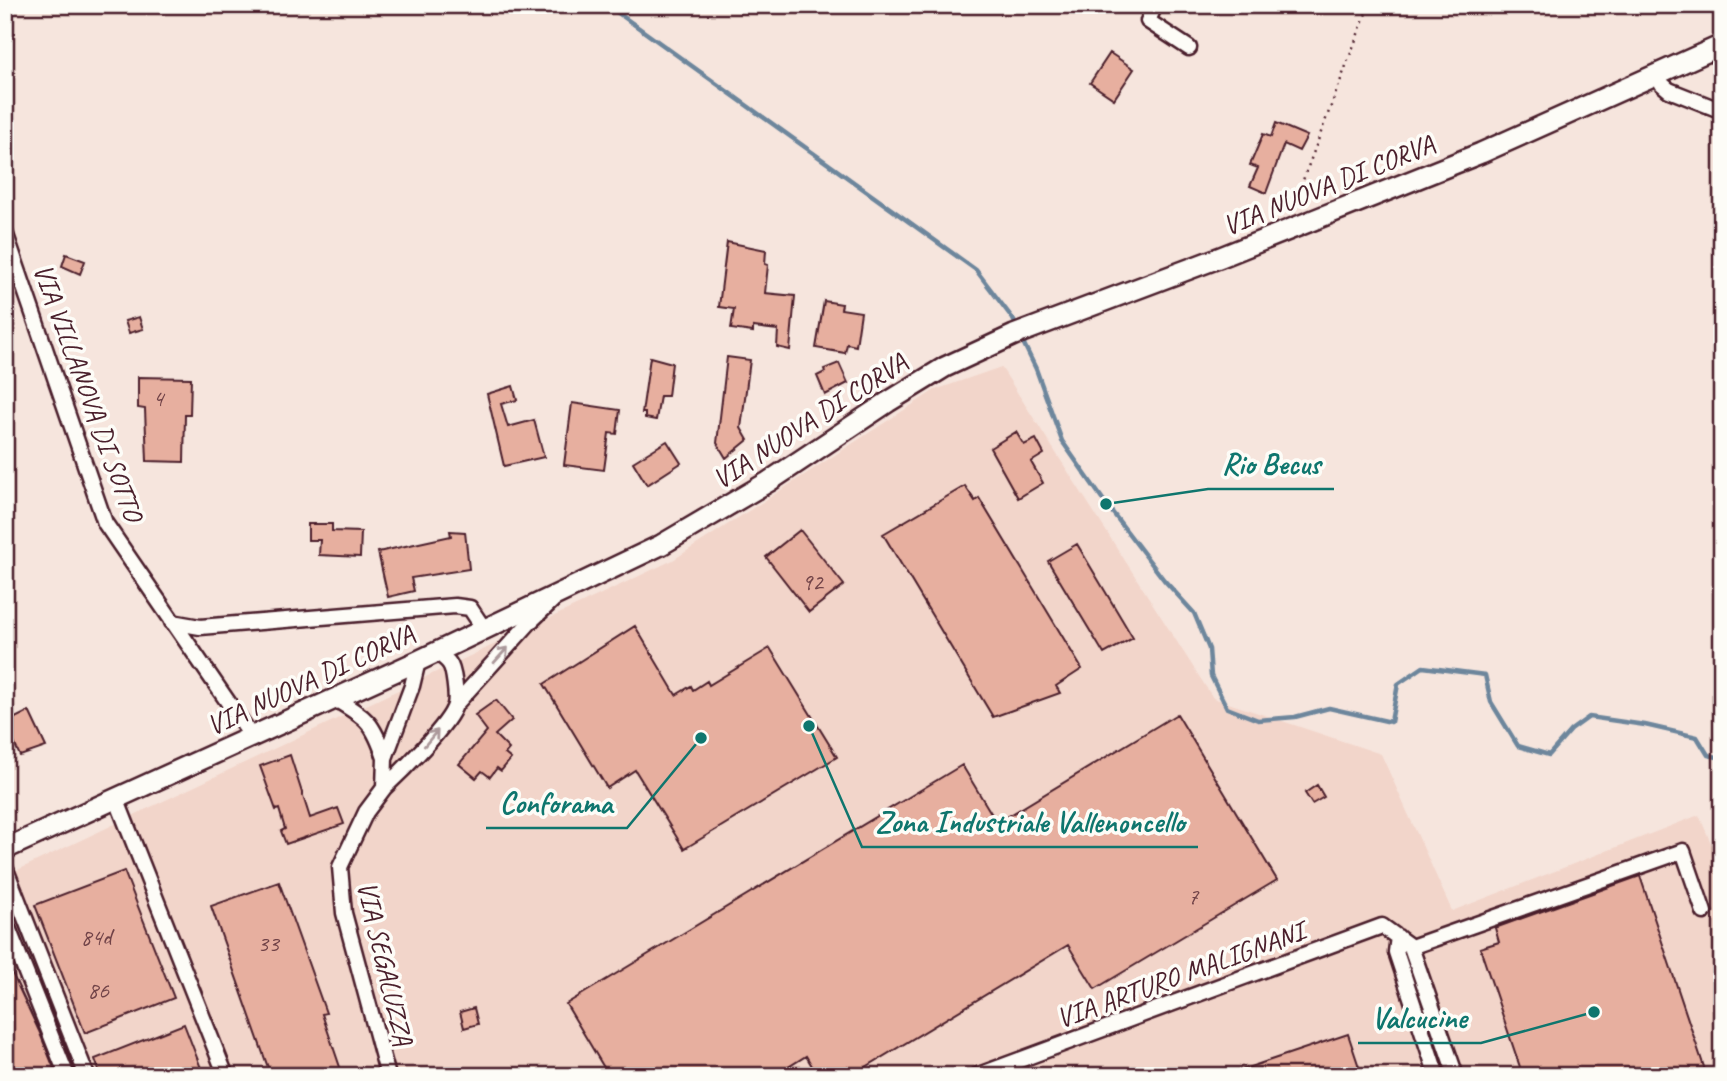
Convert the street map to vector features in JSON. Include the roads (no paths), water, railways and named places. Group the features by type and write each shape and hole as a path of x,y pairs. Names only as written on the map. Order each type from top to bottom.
{"main road":[{"name":"VIA NUOVA DI CORVA","path":"5,849 335,699 661,545 768,482 945,367 1014,335 1221,257 1481,153 1722,45"}],"street":[{"path":"1155,5 1149,22 1189,48"},
{"path":"1657,74 1669,90 1722,111"},
{"name":"VIA VILLANOVA DI SOTTO","path":"5,232 105,523 252,737"},
{"name":"VIA SEGALUZZA","path":"388,1076 344,913 340,867 366,812 384,788 411,761 455,705 531,621 562,592"},
{"path":"172,622 200,627 455,606 470,608 484,629"},
{"path":"384,788 385,758 412,686 427,656 449,663 453,675 455,705"},
{"path":"335,699 364,716 377,733 385,758"},
{"path":"116,798 226,1076"},
{"path":"1456,1076 1411,947 1683,851 1704,912"},
{"path":"5,867 87,1076"},
{"path":"5,920 67,1076"},
{"name":"VIA ARTURO MALIGNANI","path":"976,1076 1382,926 1411,947"},
{"path":"1398,937 1396,952 1437,1076"}],"waterway":[{"path":"607,5 976,270 1013,319 1018,330"},
{"path":"1021,338 1036,369 1062,441 1164,580 1194,613 1209,649 1211,676 1227,708 1258,720 1295,717 1329,708 1391,722 1398,684 1423,667 1485,675 1491,702 1518,746 1549,755 1571,730 1589,717 1645,725 1697,737 1708,755 1722,758"}],"place":[{"name":"Rio Becus","path":"1106,504"},
{"name":"Zona Industriale Vallenoncello","path":"809,726"},
{"name":"Conforama","path":"701,738"},
{"name":"Valcucine","path":"1594,1012"}]}
